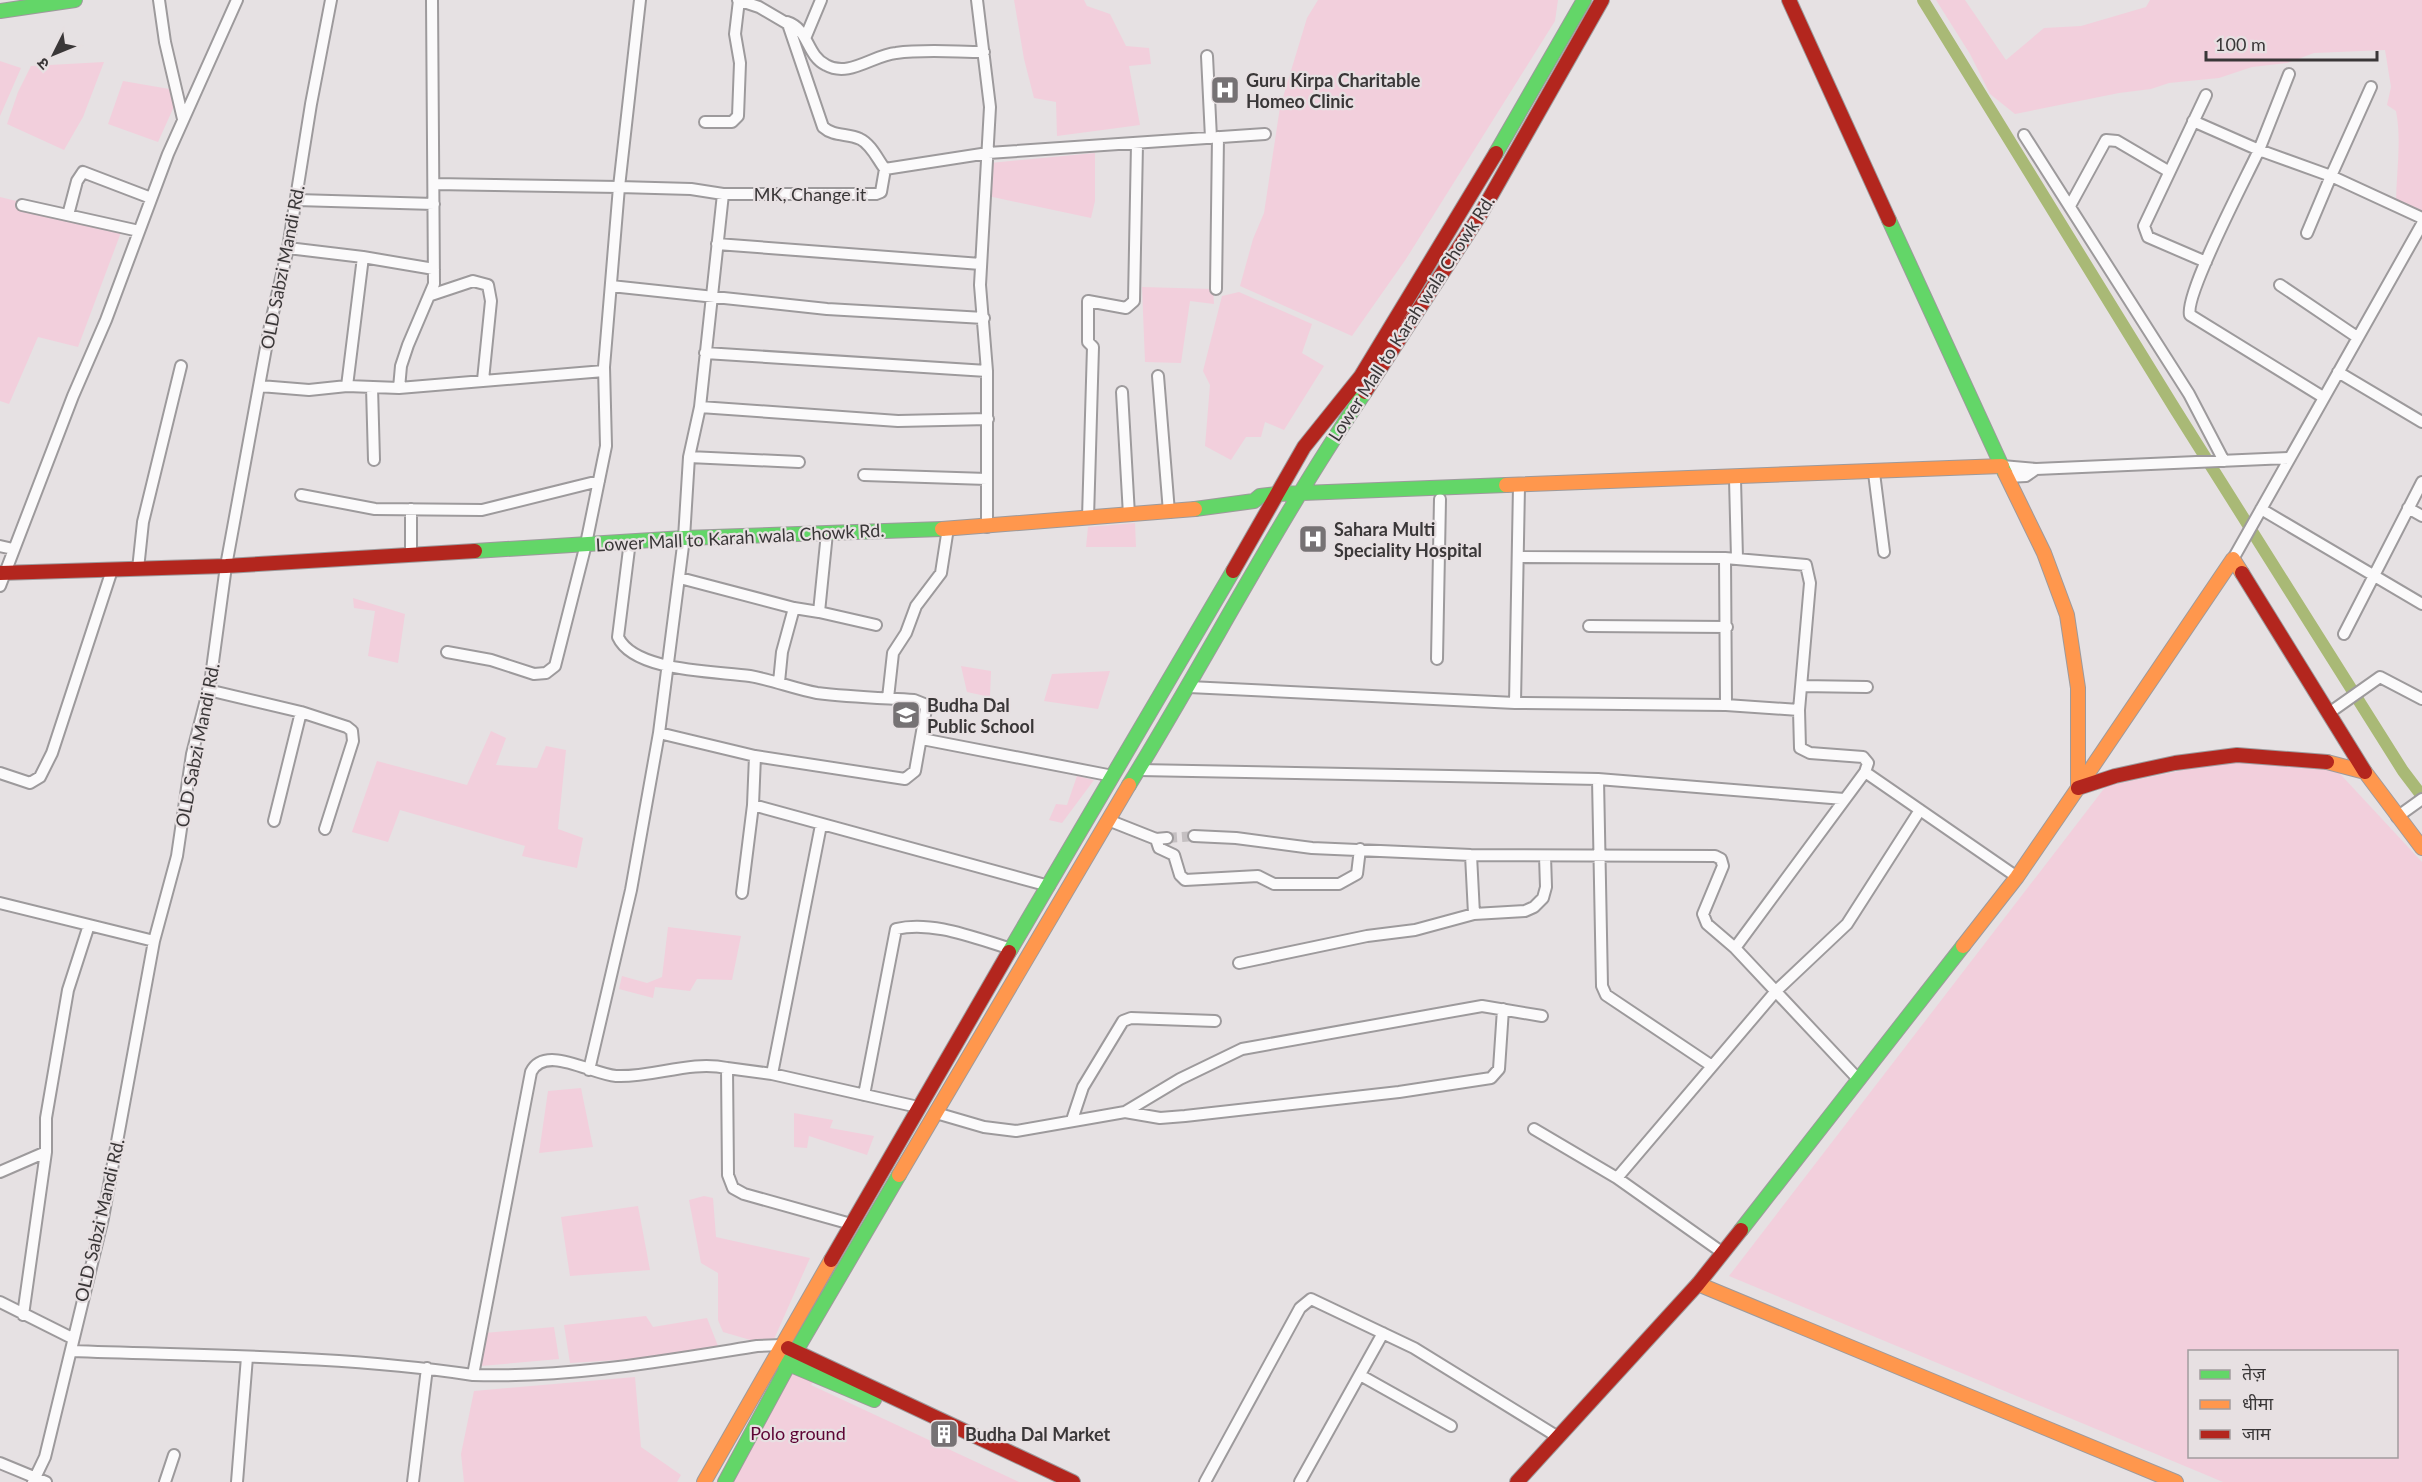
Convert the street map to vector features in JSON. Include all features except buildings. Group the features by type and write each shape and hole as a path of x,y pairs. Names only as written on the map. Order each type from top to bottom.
{"main road":[{"path":"0,11 75,0"},
{"path":"704,1482 918,1108 1049,886 1091,809 1113,776 1304,447 1360,376 1445,241 1584,0"},
{"name":"Lower Mall to Karah wala Chowk Rd.","path":"2,577 226,566 684,538 987,527 1169,512 1254,501 1260,496 1273,500 1296,500 1342,423 1418,314 1458,249 1602,0"},
{"path":"1789,0 2044,553 2067,615 2078,688 2078,788"},
{"path":"1445,241 1458,249"},
{"path":"1296,500 2005,472"},
{"path":"1296,500 1440,499 1519,491"},
{"path":"725,1482 796,1351 1108,820 1189,687 1296,500"},
{"path":"1517,1482 1698,1284 2017,877 2233,559 2365,772 2422,848"},
{"path":"1139,731 1157,740"},
{"path":"2078,788 2115,776 2165,765 2237,755 2324,761 2365,772"},
{"path":"1698,1284 2176,1482"},
{"path":"782,1345 1073,1482"},
{"path":"775,1358 940,1426 1055,1482"}],"street":[{"path":"159,0 165,42 183,120"},
{"path":"2,577 106,320 151,198 237,0"},
{"name":"OLD Sabzi Mandi Rd.","path":"38,1481 103,1218 154,941 177,856 192,754 208,690 226,566 297,200 311,104 331,0"},
{"path":"399,388 401,366 408,345 431,295 434,269 432,0"},
{"path":"447,652 491,660 534,674 552,670 586,544 606,446 604,371 610,286 640,0"},
{"path":"705,122 732,122 738,116 740,72 735,34 738,0 759,3 806,36"},
{"path":"821,0 806,36 808,45 818,59 836,68 850,68 896,53 984,52"},
{"path":"977,0 990,107 981,264 987,371 987,527"},
{"name":"MK, Change it","path":"434,183 691,189 723,194 876,194 883,189 885,169 862,139 837,134 823,127 788,24"},
{"path":"1207,56 1214,137 1216,289"},
{"path":"2289,74 2259,150 2206,262 2189,305 2190,315 2194,320 2323,397"},
{"path":"2307,233 2371,87"},
{"path":"2206,95 2144,226 2144,232 2148,237 2206,262"},
{"path":"2193,121 2259,150 2331,176 2422,218"},
{"path":"885,169 988,153 1265,134"},
{"path":"2025,135 2071,204 2189,394 2224,461"},
{"path":"2071,204 2106,140 2117,141 2169,171"},
{"path":"1088,518 1093,348 1088,342 1088,301 1126,308 1134,301 1137,144"},
{"path":"69,215 77,181 82,172 151,198"},
{"path":"589,1070 631,890 659,733 680,578 689,457 700,407 723,194"},
{"path":"297,200 434,204"},
{"path":"22,205 139,231"},
{"path":"2233,559 2422,224"},
{"path":"717,244 981,264"},
{"path":"288,248 434,269"},
{"path":"347,386 363,257"},
{"path":"431,295 473,281 488,285 491,301 483,380"},
{"path":"2280,285 2357,337"},
{"path":"610,286 827,309 984,318"},
{"path":"705,353 987,371"},
{"path":"138,569 143,522 181,366"},
{"path":"260,386 309,390 347,386 399,388 604,371"},
{"path":"2338,372 2422,422"},
{"path":"1158,376 1169,512"},
{"path":"372,387 374,460"},
{"path":"1122,392 1129,515"},
{"path":"700,407 898,421 988,419"},
{"path":"689,457 799,462"},
{"path":"2005,472 2290,458"},
{"path":"864,475 987,479"},
{"path":"1875,478 1884,552"},
{"path":"301,495 375,509 482,510 599,481"},
{"path":"2344,634 2422,482"},
{"path":"1726,705 1727,627 1735,483"},
{"path":"1515,702 1519,491"},
{"path":"1437,659 1440,499"},
{"path":"411,508 411,555"},
{"path":"2408,508 2422,516"},
{"path":"2261,509 2422,604"},
{"path":"888,698 893,653 906,633 916,606 941,573 948,528"},
{"path":"819,612 826,533"},
{"path":"630,541 618,637 622,646 633,653 668,666 779,682 814,692 914,700 924,704 926,709 915,771 904,779 755,756 659,733"},
{"path":"0,546 13,549"},
{"path":"1518,557 1731,558 1806,565 1810,583 1799,710 1800,748 1810,753 1863,757 1868,763 1865,772 1735,948"},
{"path":"0,773 30,783 40,777 52,753 112,570"},
{"path":"680,578 794,609 819,612 876,625"},
{"path":"779,682 782,652 794,609"},
{"path":"1589,626 1727,627"},
{"path":"2329,713 2357,691 2380,677 2422,699"},
{"path":"1801,686 1867,687"},
{"path":"1189,687 1515,702 1726,705 1799,710"},
{"path":"208,690 301,712 347,727 352,731 353,741 325,829"},
{"path":"274,821 301,712"},
{"path":"922,739 1113,776"},
{"path":"742,893 753,805 755,756"},
{"path":"1139,770 1598,778 1844,799"},
{"path":"1865,772 2017,877"},
{"path":"1598,778 1602,986 1606,995 1712,1066"},
{"path":"2397,817 2422,799"},
{"path":"753,805 1049,886"},
{"path":"1617,1178 1776,991 1847,924 1920,810"},
{"path":"1108,820 1162,838 1159,848 1174,855 1180,875 1185,880 1258,876 1274,884 1339,884 1357,874 1360,849"},
{"path":"772,1074 821,825"},
{"path":"1194,836 1236,838 1312,848 1471,855 1715,856 1721,858 1723,866 1703,914 1707,924 1735,948 1859,1080"},
{"path":"1471,855 1474,914"},
{"path":"1239,963 1357,938 1415,930 1474,914 1525,911 1534,907 1543,898 1546,887 1545,856"},
{"path":"0,903 154,941"},
{"path":"23,1315 46,1152 46,1118 68,990 89,925"},
{"path":"864,1095 896,929 909,925 934,928 1012,949"},
{"path":"1125,1112 1180,1079 1242,1049 1482,1006 1542,1016"},
{"path":"936,1113 997,1130 1016,1131 1125,1112 1160,1118 1177,1117 1399,1092 1491,1078 1499,1069 1503,1009"},
{"path":"1072,1120 1083,1087 1122,1021 1131,1018 1215,1021"},
{"path":"473,1375 534,1065 544,1059 617,1076 707,1066 727,1068 772,1074 918,1108"},
{"path":"727,1068 728,1175 733,1188 744,1194 851,1224"},
{"path":"1534,1130 1617,1178 1723,1253"},
{"path":"0,1172 46,1152"},
{"path":"1205,1482 1304,1302 1317,1299 1414,1348 1558,1437"},
{"path":"0,1302 72,1338"},
{"path":"1300,1482 1383,1333"},
{"path":"71,1351 247,1357 427,1368 473,1375 514,1376 581,1372 758,1346 782,1345"},
{"path":"758,1346 775,1358"},
{"path":"237,1482 247,1357"},
{"path":"413,1482 427,1368"},
{"path":"1360,1375 1451,1426"},
{"path":"165,1482 174,1455"},
{"path":"0,1463 38,1481"}],"green space":[{"path":"1014,0 1084,0 1087,6 1110,14 1126,46 1149,48 1151,64 1129,66 1140,125 1057,136 1056,102 1034,98 1024,59"},
{"path":"1318,0 1558,0 1555,21 1406,259 1352,336 1240,286 1253,239 1264,213 1280,107 1307,18"},
{"path":"1936,0 1965,0 2006,60 2044,28 2081,26 2146,7 2150,0 2422,0 2422,213 2396,205 2398,123 2396,111 2387,105 2391,87 2385,50 2314,53 2287,63 2252,67 2219,78 2169,83 2151,89 2119,93 2015,114 1990,94 1970,54"},
{"path":"0,61 21,68 0,116"},
{"path":"104,62 83,117 64,150 7,124 18,92 31,66"},
{"path":"123,81 181,91 158,142 108,124"},
{"path":"1095,153 1095,201 1091,218 988,196 990,163"},
{"path":"0,197 123,227 78,347 38,337 9,404 0,401"},
{"path":"1142,287 1213,289 1214,304 1190,301 1181,363 1145,362"},
{"path":"1239,292 1312,324 1302,353 1324,366 1284,430 1265,422 1261,437 1246,437 1231,460 1205,446 1210,385 1203,371 1222,296"},
{"path":"1135,523 1136,547 1086,547 1088,527"},
{"path":"353,598 405,614 398,663 368,656 375,611 354,608"},
{"path":"961,666 991,671 990,697 967,692"},
{"path":"1110,671 1098,709 1044,701 1052,674"},
{"path":"491,731 506,738 496,765 537,768 546,746 566,750 558,829 583,838 577,868 522,856 525,846 400,810 388,842 352,832 377,761 467,785"},
{"path":"2233,760 2330,763 2422,862 2422,1482 2223,1482 1729,1276 2106,786"},
{"path":"1077,776 1094,780 1062,823 1049,820 1056,804 1067,805"},
{"path":"668,927 741,936 732,980 697,979 690,991 655,987 653,998 619,989 622,976 647,983 662,977"},
{"path":"581,1088 593,1147 539,1153 548,1091"},
{"path":"794,1113 833,1120 830,1128 874,1136 867,1155 809,1136 807,1148 794,1147"},
{"path":"704,1196 713,1198 716,1237 810,1258 771,1346 723,1332 718,1320 718,1273 701,1263 689,1200"},
{"path":"638,1206 650,1270 570,1276 561,1217"},
{"path":"646,1316 653,1327 707,1318 718,1346 649,1358 570,1363 564,1325"},
{"path":"554,1327 559,1359 481,1366 484,1333"},
{"name":"Polo ground","path":"783,1358 816,1377 811,1385 1019,1482 716,1482"},
{"path":"635,1377 641,1447 681,1475 677,1482 464,1482 461,1454 474,1391"}],"waterway":[{"path":"1923,0 2175,409 2403,771 2422,796"}],"tunnel":[{"path":"1167,838 1194,836"}],"traffic: fast":[{"path":"0,11 75,0"},
{"path":"1496,153 1584,0"},
{"path":"1889,220 2005,473"},
{"path":"1129,785 1303,488 1365,392"},
{"path":"1195,509 1254,501 1260,496 1277,494 1506,485"},
{"path":"475,551 684,538 942,529"},
{"path":"1009,952 1233,571"},
{"path":"1741,1230 1963,946"},
{"path":"725,1482 796,1351 899,1175"},
{"path":"779,1360 874,1400"}],"traffic: slow":[{"path":"1506,485 2002,466"},
{"path":"1963,946 2017,877 2078,788 2078,688 2067,615 2044,553 2005,473"},
{"path":"942,529 1195,509"},
{"path":"2078,788 2233,559 2242,573"},
{"path":"2327,762 2365,772 2422,848"},
{"path":"899,1175 1129,785"},
{"path":"704,1482 831,1260"},
{"path":"1698,1284 2176,1482"}],"traffic: jam":[{"path":"1365,392 1480,215 1602,0"},
{"path":"1789,0 1889,220"},
{"path":"1233,571 1304,447 1361,376 1496,153"},
{"path":"0,573 226,566 475,551"},
{"path":"2242,573 2365,772"},
{"path":"2078,788 2115,776 2175,763 2237,755 2327,762"},
{"path":"831,1260 1009,952"},
{"path":"1517,1482 1698,1284 1741,1230"},
{"path":"788,1348 1073,1482"}],"place":[{"name":"Guru Kirpa Charitable Homeo Clinic","path":"1225,90"},
{"name":"Sahara Multi Speciality Hospital","path":"1313,539"},
{"name":"Budha Dal Public School","path":"906,715"},
{"name":"Budha Dal Market","path":"944,1434"}]}
